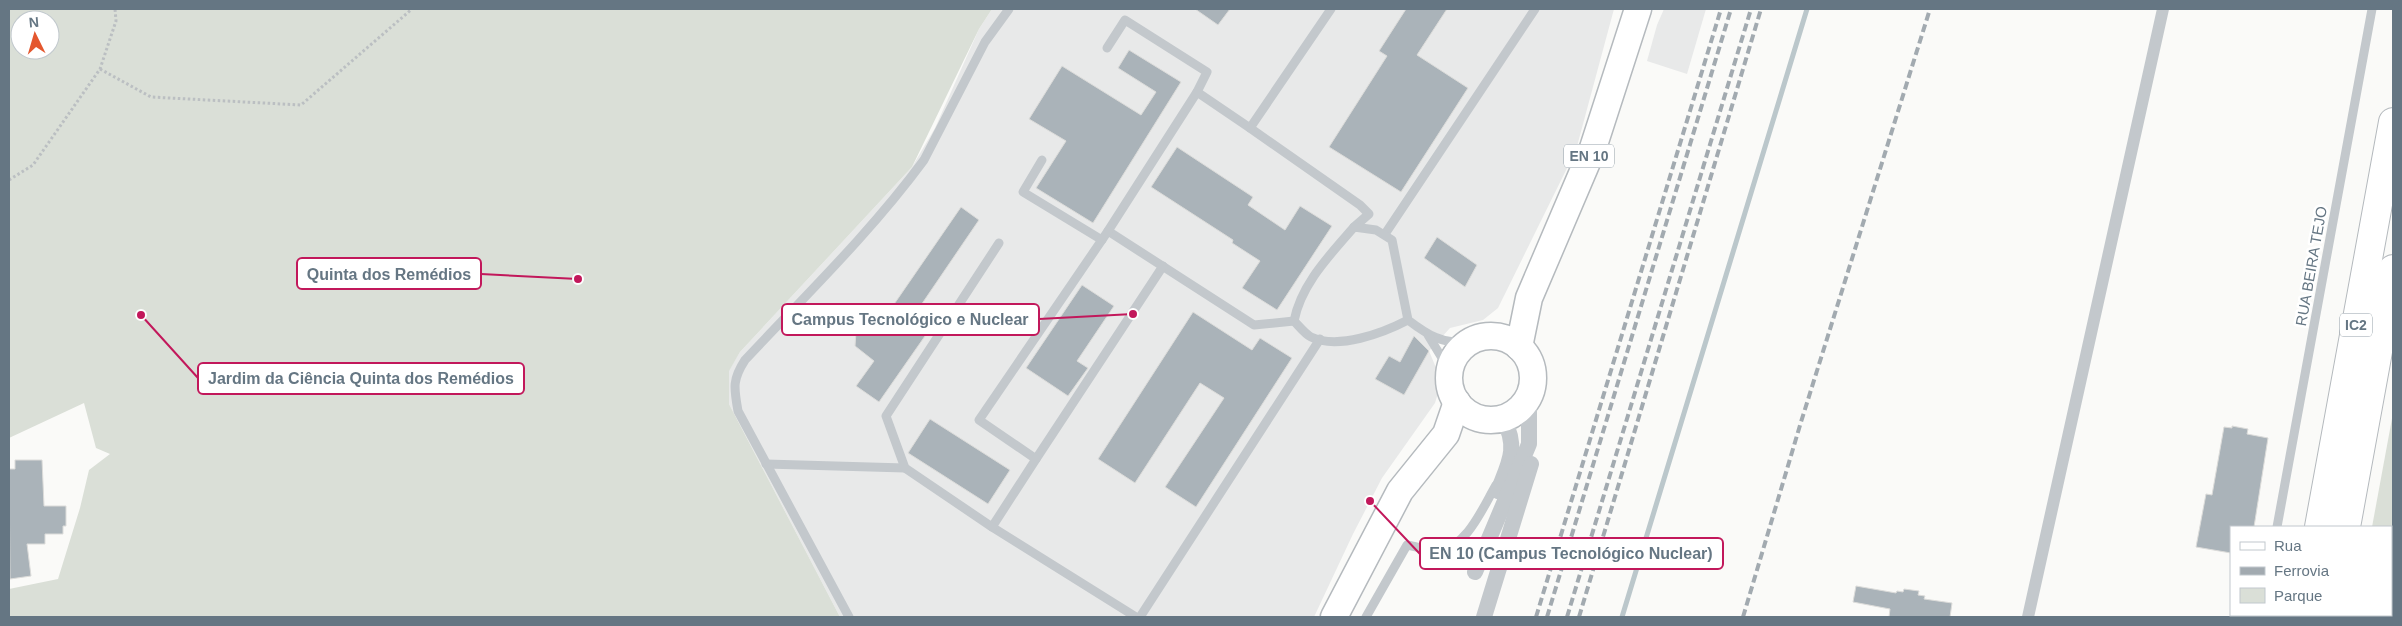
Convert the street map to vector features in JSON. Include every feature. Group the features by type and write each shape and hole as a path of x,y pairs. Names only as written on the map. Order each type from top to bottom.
{"highway":[{"name":"IC2","path":"2319,526 2393,122"},
{"name":"IC2","path":"2346,526 2393,269"}],"main road":[{"name":"EN 10","path":"1520,346 1528,298 1593,148 1638,9"},
{"name":"EN 10","path":"1334,617 1400,491 1446,434 1461,401 1450,368 1457,354 1479,339 1528,298"},
{"path":"1461,401 1490,420 1504,418 1518,409 1529,396 1533,383 1528,357 1520,346 1506,338 1479,339"}],"street":[{"path":"2028,617 2163,9"},
{"path":"1484,617 1532,460 1529,444 1529,396"},
{"path":"1504,418 1510,431 1513,448 1471,572 1529,444"}],"lane":[{"path":"849,617 738,411 735,394 736,375 745,360 852,246 924,160 986,42 1009,9"},
{"path":"1250,128 1331,9"},
{"path":"1385,234 1535,9"},
{"name":"RUA BEIRA TEJO","path":"2277,526 2372,9"},
{"path":"1036,459 979,420 1108,231 1208,72 1125,20 1108,48"},
{"path":"1197,92 1360,205 1369,214 1354,228 1314,277 1297,304 1294,321"},
{"path":"1042,160 1023,192 1102,240"},
{"path":"1354,228 1376,230 1392,240 1408,320 1428,336 1445,363 1461,401"},
{"path":"1108,231 1254,326 1294,321"},
{"path":"905,468 886,416 998,243"},
{"path":"992,527 1163,266"},
{"path":"1294,321 1310,337 1335,343 1390,330 1408,320"},
{"path":"1428,336 1450,343 1479,339"},
{"path":"1140,617 1320,339"},
{"path":"1366,617 1407,545 1420,546 1436,551 1454,545 1470,528 1509,463"},
{"path":"766,464 905,468 992,527 1136,617"}],"path":[{"path":"9,180 33,166 100,70 116,21 116,9"},
{"path":"100,70 151,97 301,105 412,9"}],"shaded area":[{"path":"992,9 1614,9 1576,150 1498,308 1483,320 1450,328 1429,351 1437,370 1438,393 1435,403 1382,478 1314,617 840,617 729,404 729,370 740,352 912,167 935,128 979,29"},
{"path":"1664,9 1706,9 1687,74 1647,61 1657,25"}],"green space":[{"path":"9,9 992,9 979,29 912,167 740,352 729,371 729,404 840,617 10,617 9,589 58,579 80,508 89,470 110,454 96,448 84,403 9,438"},
{"path":"2393,413 2393,617 2356,617 2392,616 2392,526 2372,526"}],"building":[{"path":"1195,9 1230,9 1218,25"},
{"path":"1406,9 1447,9 1417,55 1468,88 1401,192 1329,147 1387,56 1379,51"},
{"path":"1129,50 1181,82 1093,223 1036,188 1066,141 1029,119 1062,66 1141,115 1156,92 1118,68"},
{"path":"1177,147 1253,197 1248,205 1285,230 1300,206 1332,226 1277,310 1242,288 1260,261 1232,243 1233,240 1151,187"},
{"path":"961,207 979,220 915,314 932,326 879,402 856,386 874,361 855,346 856,332 864,326 879,326"},
{"path":"1437,237 1477,265 1465,287 1424,258"},
{"path":"1082,285 1114,306 1077,361 1088,368 1068,396 1026,368"},
{"path":"1193,312 1252,350 1260,338 1292,358 1196,507 1165,487 1224,398 1200,383 1135,483 1098,459"},
{"path":"1414,336 1429,351 1404,395 1375,379 1389,356 1400,362"},
{"path":"930,419 1010,470 988,504 908,453"},
{"path":"2232,426 2248,429 2247,434 2268,438 2254,526 2230,526 2230,553 2196,547 2206,494 2212,495 2224,427 2232,428"},
{"path":"15,460 42,460 44,506 66,506 66,526 63,526 63,534 45,534 45,544 27,544 31,576 10,579 9,469 15,469"},
{"path":"1856,586 1896,593 1897,591 1903,592 1904,589 1919,591 1918,595 1925,596 1924,599 1952,603 1950,617 1889,617 1890,609 1853,602"}],"waterway":[{"path":"1622,617 1807,9"}],"railway":[{"path":"1536,617 1721,9"},
{"path":"1547,617 1731,9"},
{"path":"1567,617 1751,9"},
{"path":"1579,617 1761,9"},
{"path":"1743,617 1801,422 1930,9"}],"place":[{"name":"Quinta dos Remédios","path":"578,279"},
{"name":"Campus Tecnológico e Nuclear","path":"1133,314"},
{"name":"Jardim da Ciência Quinta dos Remédios","path":"141,315"},
{"name":"EN 10 (Campus Tecnológico Nuclear)","path":"1370,501"}]}
